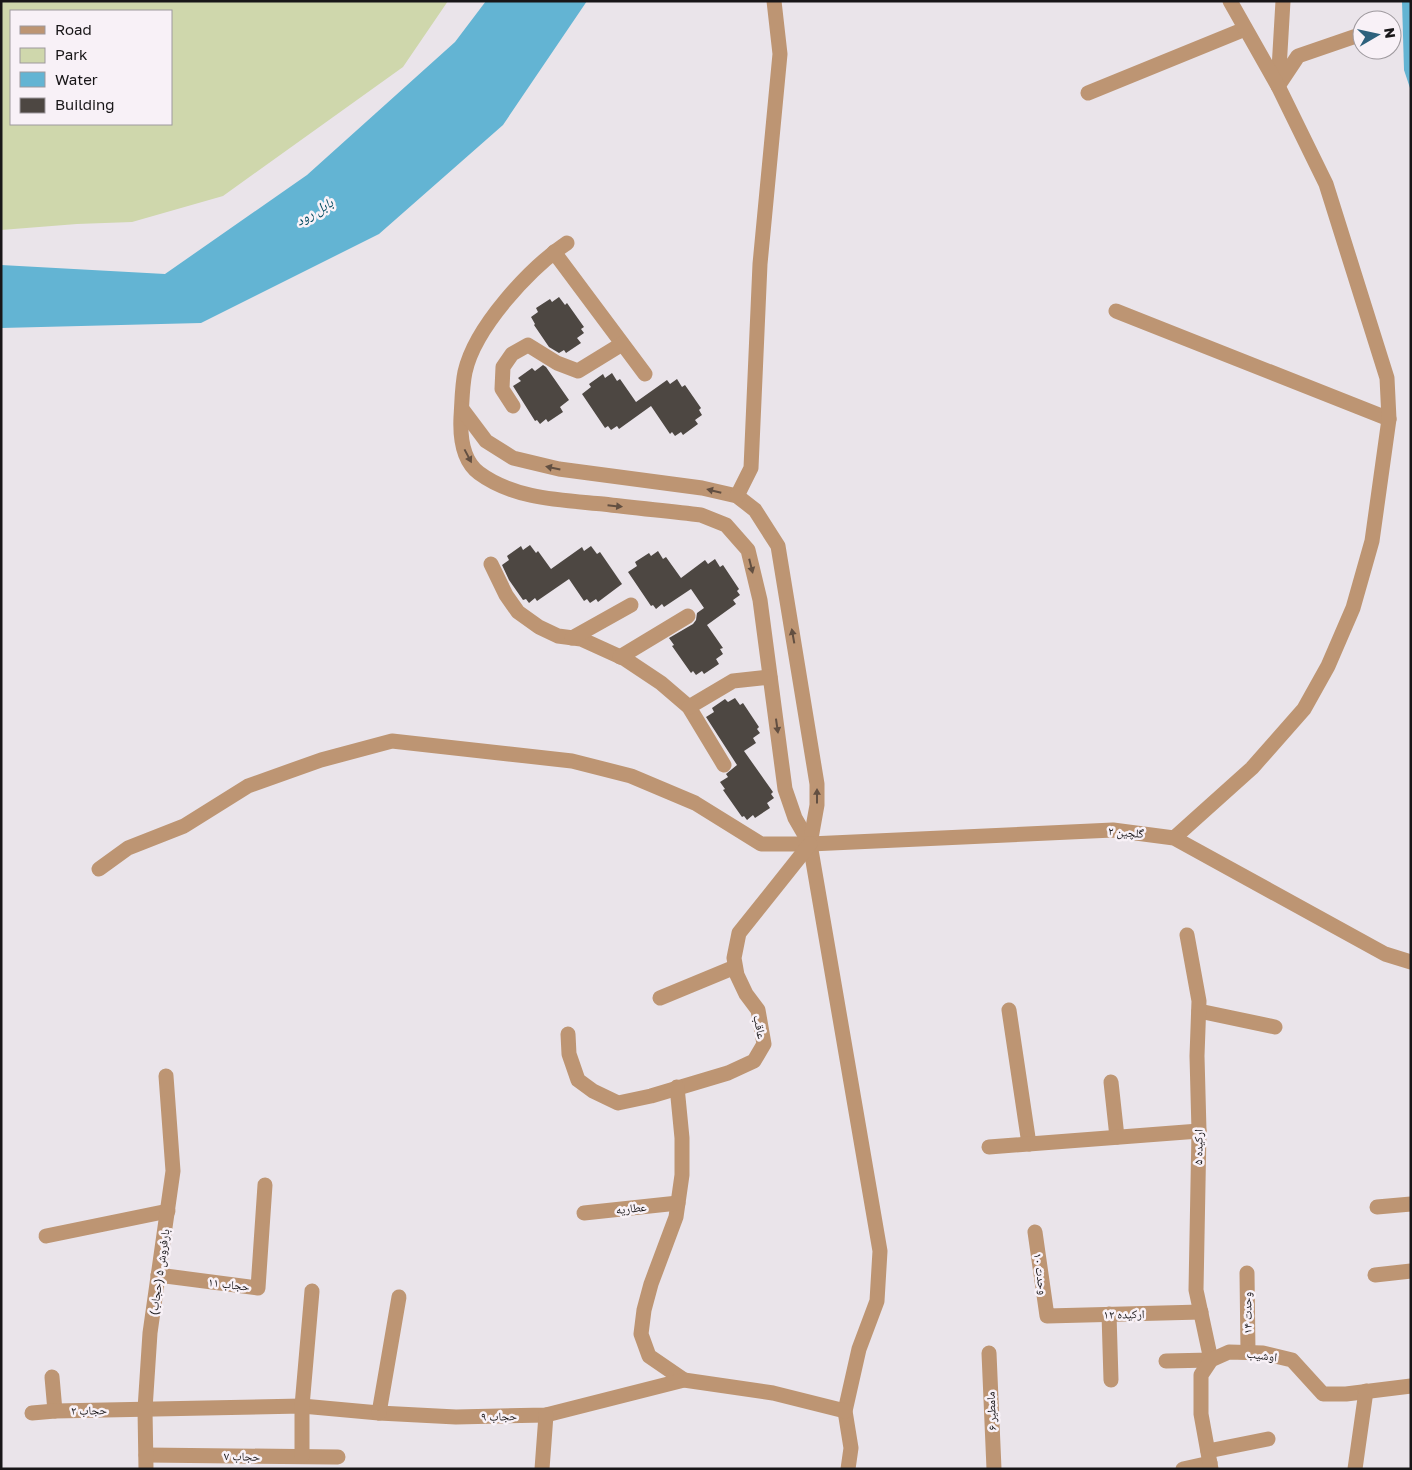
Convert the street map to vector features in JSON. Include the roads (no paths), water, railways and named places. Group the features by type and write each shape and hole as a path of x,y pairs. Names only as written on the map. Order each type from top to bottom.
{"street":[{"path":"737,496 751,468 760,264 780,54 774,1"},
{"path":"1174,838 1252,768 1304,710 1328,666 1353,608 1372,541 1389,419 1387,378 1326,184 1278,86 1230,1"},
{"path":"1278,86 1283,1"},
{"path":"1088,93 1245,28"},
{"path":"1278,86 1298,56 1352,37"},
{"path":"567,243 554,252 506,300 474,346 465,372 460,433 465,455 478,472 502,486 533,497 701,515 726,525 748,550 760,600 785,789 795,818 810,844 880,1251 877,1301 859,1349 845,1411 851,1448 848,1469"},
{"path":"554,252 645,374"},
{"path":"1116,312 1389,419"},
{"path":"514,406 502,390 503,367 512,354 528,345 557,363 578,371 622,344"},
{"path":"462,409 486,441 513,458 560,469 702,488 737,496 755,510 778,546 818,784 818,805 810,844"},
{"path":"492,564 506,595 518,612 539,627 558,636 582,639 620,657 661,683 689,707 724,765"},
{"path":"760,600 786,600"},
{"path":"572,638 631,605"},
{"path":"620,657 688,616"},
{"path":"689,707 733,681 770,677"},
{"name":"گلچین ۲","path":"99,868 128,848 184,826 248,786 321,760 392,741 572,761 631,776 695,804 761,844 810,844 1114,830 1174,838 1386,954 1411,962"},
{"name":"عاقب","path":"568,1034 570,1054 578,1080 593,1091 618,1103 728,1073 754,1061 764,1044 758,1010 746,994 735,967 734,958 739,933 810,844"},
{"name":"ارکیده ۵","path":"1187,935 1200,1002 1197,1056 1196,1290 1211,1360"},
{"path":"660,998 735,967"},
{"path":"1009,1010 1029,1144"},
{"path":"1199,1011 1275,1027"},
{"name":"بارفروش ۵ (حجاب)","path":"146,1462 145,1409 150,1333 173,1171 166,1076"},
{"path":"1111,1082 1117,1137"},
{"path":"677,1087 682,1138 682,1175 676,1217 651,1284 644,1310 641,1334 650,1356 684,1380"},
{"path":"989,1147 1198,1131"},
{"name":"حجاب ۱۱","path":"158,1275 258,1288 265,1185"},
{"name":"عطاریه","path":"584,1213 678,1203"},
{"path":"1377,1207 1411,1204"},
{"path":"46,1236 168,1211"},
{"name":"وحدت ۱۰","path":"1035,1232 1047,1316"},
{"path":"1375,1275 1411,1271"},
{"name":"وحدت ۱۴","path":"1247,1273 1248,1352"},
{"path":"302,1456 302,1406 312,1291"},
{"path":"379,1413 399,1297"},
{"name":"ارکیده ۱۲","path":"1047,1316 1201,1312"},
{"path":"1110,1314 1111,1380"},
{"name":"اوشیب","path":"1166,1361 1211,1360 1228,1352 1263,1353 1292,1360 1323,1394 1346,1394 1411,1386"},
{"name":"مامطیر ۶","path":"989,1353 994,1469"},
{"path":"1210,1461 1201,1414 1202,1375 1211,1360"},
{"path":"52,1377 55,1410"},
{"name":"حجاب ۹","path":"145,1409 302,1406 456,1417 546,1415 684,1380 773,1394 845,1411"},
{"path":"1355,1469 1366,1391"},
{"name":"حجاب ۲","path":"32,1413 55,1410 145,1409"},
{"path":"542,1469 546,1415"},
{"path":"1183,1469 1268,1439"},
{"name":"حجاب ۷","path":"146,1462 302,1456 338,1457"}],"water":[{"name":"بابل رود","path":"486,1 587,1 503,125 379,234 201,323 1,328 1,265 165,274 307,175 455,42"},
{"path":"1402,1 1411,1 1411,91 1404,70"}]}
